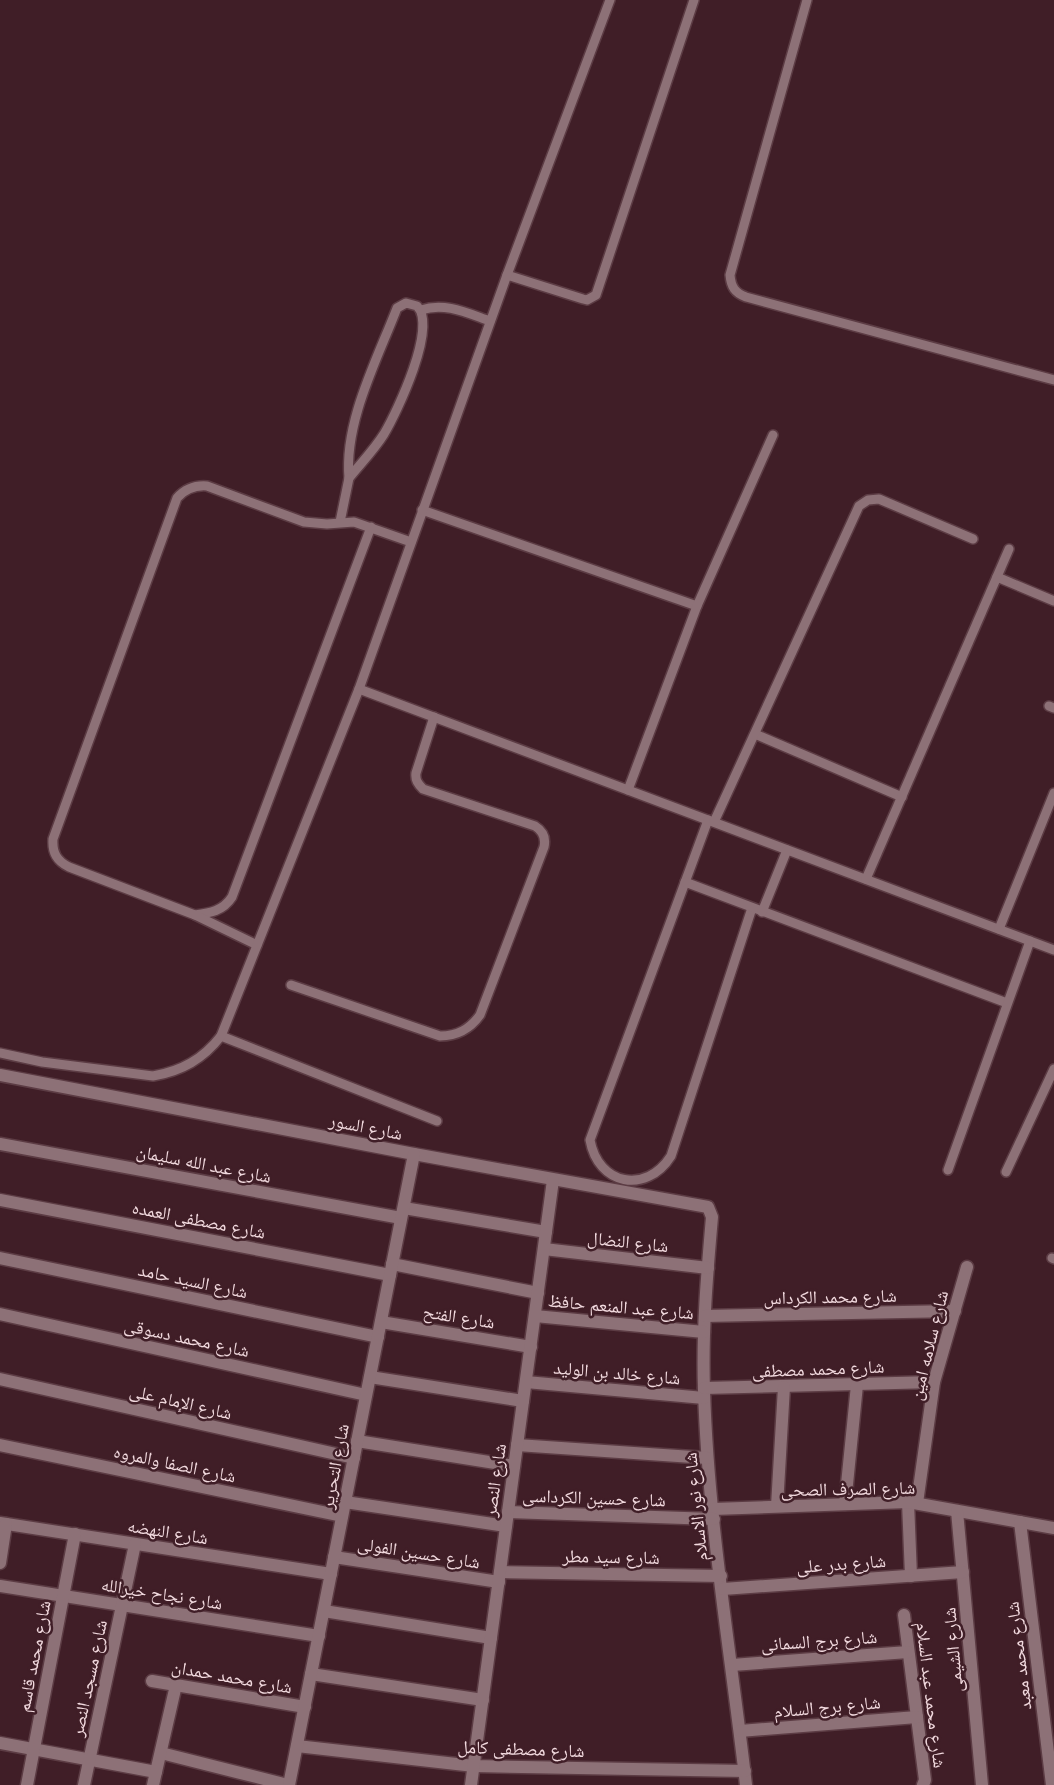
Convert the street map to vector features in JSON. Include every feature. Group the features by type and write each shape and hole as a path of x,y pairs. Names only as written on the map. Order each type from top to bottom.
{"street":[{"name":"شارع السور","path":"0,1075 553,1180 704,1205 710,1211 712,1225"},
{"name":"شارع عبد الله سليمان","path":"0,1144 403,1213 546,1232"},
{"name":"شارع التحرير","path":"289,1785 414,1154"},
{"name":"شارع النصر","path":"471,1785 553,1180"},
{"name":"شارع مصطفى العمده","path":"0,1200 538,1293"},
{"name":"شارع نور الاسلام","path":"712,1225 704,1332 707,1458 746,1785"},
{"name":"شارع النضال","path":"544,1249 708,1268"},
{"name":"شارع السيد حامد","path":"0,1257 378,1337"},
{"name":"شارع سلامه امين","path":"911,1576 912,1502 934,1382 967,1268"},
{"name":"شارع محمد الكرداس","path":"705,1316 955,1311"},
{"name":"شارع محمد دسوقى","path":"0,1314 366,1395"},
{"name":"شارع عبد المنعم حافظ","path":"535,1316 704,1332"},
{"name":"شارع الفتح","path":"381,1322 531,1347"},
{"path":"370,1377 523,1401"},
{"name":"شارع الإمام على","path":"0,1379 354,1458"},
{"name":"شارع خالد بن الوليد","path":"526,1382 704,1393"},
{"name":"شارع محمد مصطفى","path":"704,1393 784,1387 934,1382"},
{"path":"845,1504 857,1385"},
{"path":"777,1506 784,1387"},
{"path":"357,1441 514,1466"},
{"name":"شارع الصفا والمروه","path":"0,1445 342,1516"},
{"path":"517,1445 707,1458"},
{"path":"345,1502 506,1526"},
{"name":"شارع الصرف الصحى","path":"714,1514 777,1506 912,1502 1054,1528"},
{"name":"شارع الشيمى","path":"957,1511 982,1785"},
{"name":"شارع حسين الكرداسى","path":"508,1512 714,1514"},
{"name":"شارع محمد معبد","path":"1020,1522 1052,1785"},
{"path":"0,1563 3,1524"},
{"name":"شارع النهضه","path":"3,1524 331,1574"},
{"name":"شارع محمد قاسم","path":"27,1785 75,1534"},
{"name":"شارع مسجد النصر","path":"84,1785 135,1544"},
{"name":"شارع حسين الفولى","path":"334,1557 499,1577"},
{"name":"شارع بدر على","path":"722,1583 963,1572"},
{"name":"شارع سيد مطر","path":"499,1577 722,1583"},
{"name":"شارع نجاح خيرالله","path":"0,1586 319,1636"},
{"path":"324,1611 491,1638"},
{"name":"شارع محمد عبد السلام","path":"904,1615 924,1782"},
{"name":"شارع برج السمانى","path":"732,1665 908,1652"},
{"path":"311,1674 483,1700"},
{"name":"شارع محمد حمدان","path":"152,1681 305,1707"},
{"path":"153,1785 176,1685"},
{"name":"شارع برج السلام","path":"740,1731 917,1717"},
{"path":"0,1743 156,1772"},
{"name":"شارع مصطفى كامل","path":"297,1746 474,1766 745,1771"},
{"path":"160,1753 289,1785"}],"lane":[{"path":"0,1053 42,1062 153,1076 184,1068 199,1059 221,1036 358,689 490,321 610,0"},
{"path":"507,275 583,299 588,300 596,295 694,0"},
{"path":"807,0 730,275 732,287 740,295 746,297 1054,380"},
{"path":"340,522 349,478 348,453 353,423 397,308 406,303 412,303 421,310 424,326 421,348 390,423 349,478"},
{"path":"421,310 445,306 490,321"},
{"path":"628,790 697,606 773,435"},
{"path":"257,945 195,915 69,867 58,859 52,846 177,498 194,486 207,486 304,522 327,524 354,522 411,542"},
{"path":"752,908 671,1156 659,1171 643,1179 625,1180 616,1177 601,1166 595,1158 590,1140 685,882 711,821 755,734 856,511 863,502 874,499 885,501 973,539"},
{"path":"422,510 697,606"},
{"path":"195,915 217,911 232,897 370,527"},
{"path":"866,879 1009,549"},
{"path":"997,577 1054,601"},
{"path":"358,689 1054,950"},
{"path":"291,986 440,1035 448,1036 463,1031 480,1015 544,847 545,837 535,826 423,789 419,785 416,773 435,717"},
{"path":"755,734 902,797"},
{"path":"999,930 1054,794"},
{"path":"762,912 787,850"},
{"path":"685,882 1007,1003"},
{"path":"948,1170 1030,941"},
{"path":"221,1036 438,1121"},
{"path":"1006,1172 1054,1070"}]}
